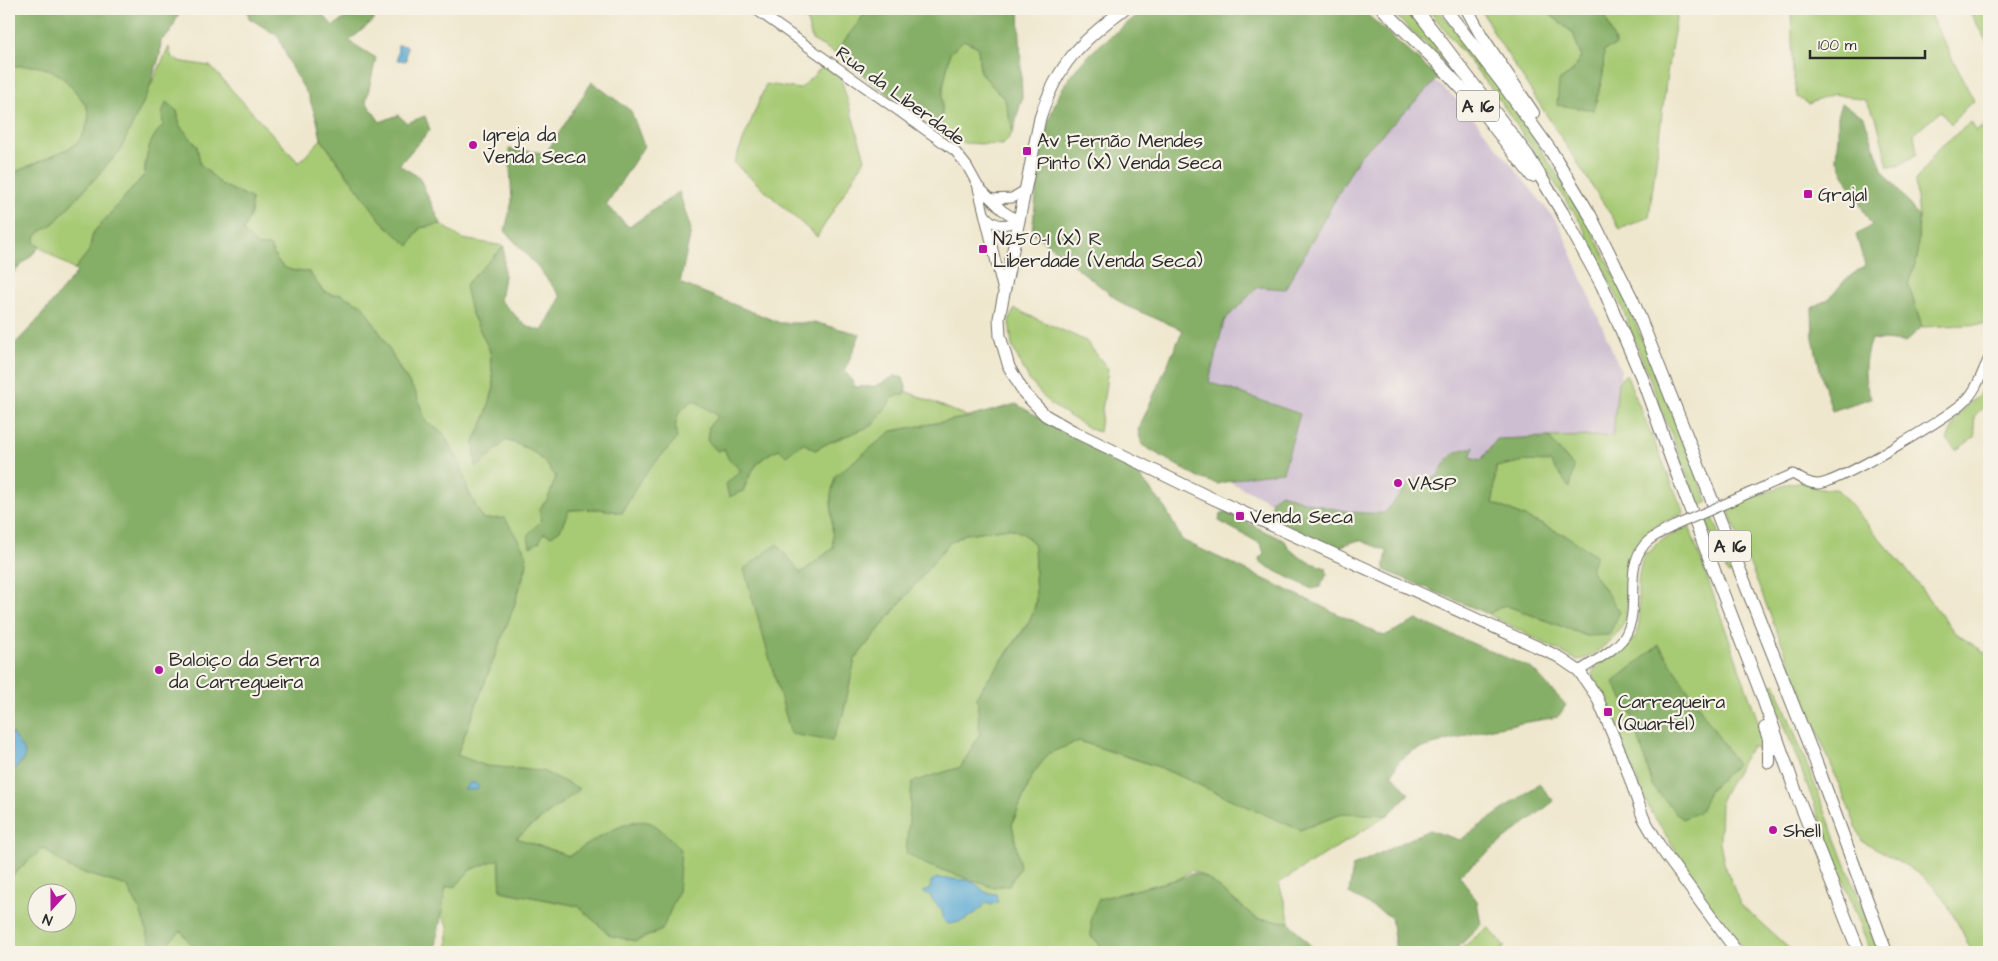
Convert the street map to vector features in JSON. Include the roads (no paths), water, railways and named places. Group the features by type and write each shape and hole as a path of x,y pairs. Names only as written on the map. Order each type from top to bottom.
{"highway":[{"name":"A 16","path":"1383,9 1440,65 1477,105 1517,158 1562,212"},
{"name":"A 16","path":"1416,9 1528,156 1562,212 1602,285 1642,378 1761,693 1798,798 1859,952"},
{"name":"A 16","path":"1445,9 1500,80 1551,151 1590,215 1633,301 1817,766 1886,952"},
{"name":"A 16","path":"1467,9 1495,57 1529,106 1551,151"},
{"path":"1761,693 1760,710 1769,739 1769,762"},
{"path":"1817,766 1850,841 1860,854"}],"main road":[{"path":"1124,9 1081,44 1057,75 1047,96 1040,118 999,318 1000,336 1009,367 1024,393 1045,415 1073,431 1195,491 1556,656 1579,671 1597,697 1625,764 1643,817 1662,850 1737,952"}],"street":[{"name":"Rua da Liberdade","path":"755,9 949,146 967,166 977,184 1004,294"},
{"path":"977,184 991,199 1018,221"},
{"path":"991,199 1012,198 1025,190"},
{"path":"985,214 993,223 1000,225 1018,221"},
{"path":"1579,671 1619,644 1626,634 1632,620 1633,566 1645,544 1652,538 1674,526 1793,474 1808,482 1818,484 1859,467 1946,416 1965,401 1973,391 1989,358"}],"water":[{"path":"398,45 407,46 406,61 397,60"},
{"path":"9,730 25,752 24,759 13,771 9,771"},
{"path":"469,783 476,783 479,787 476,790 464,790"},
{"path":"937,878 966,880 975,883 985,892 996,894 998,902 991,905 986,903 969,917 953,924 948,924 944,919 941,909 930,895 923,892 930,889 931,881"}],"place":[{"name":"Igreja da Venda Seca","path":"473,145"},
{"name":"Av Fernão Mendes Pinto (X) Venda Seca","path":"1027,151"},
{"name":"Grajal","path":"1808,194"},
{"name":"N250-1 (X) R Liberdade (Venda Seca)","path":"983,249"},
{"name":"VASP","path":"1398,483"},
{"name":"Venda Seca","path":"1240,516"},
{"name":"Baloiço da Serra da Carregueira","path":"159,670"},
{"name":"Carregueira (Quartel)","path":"1608,712"},
{"name":"Shell","path":"1773,830"}]}
